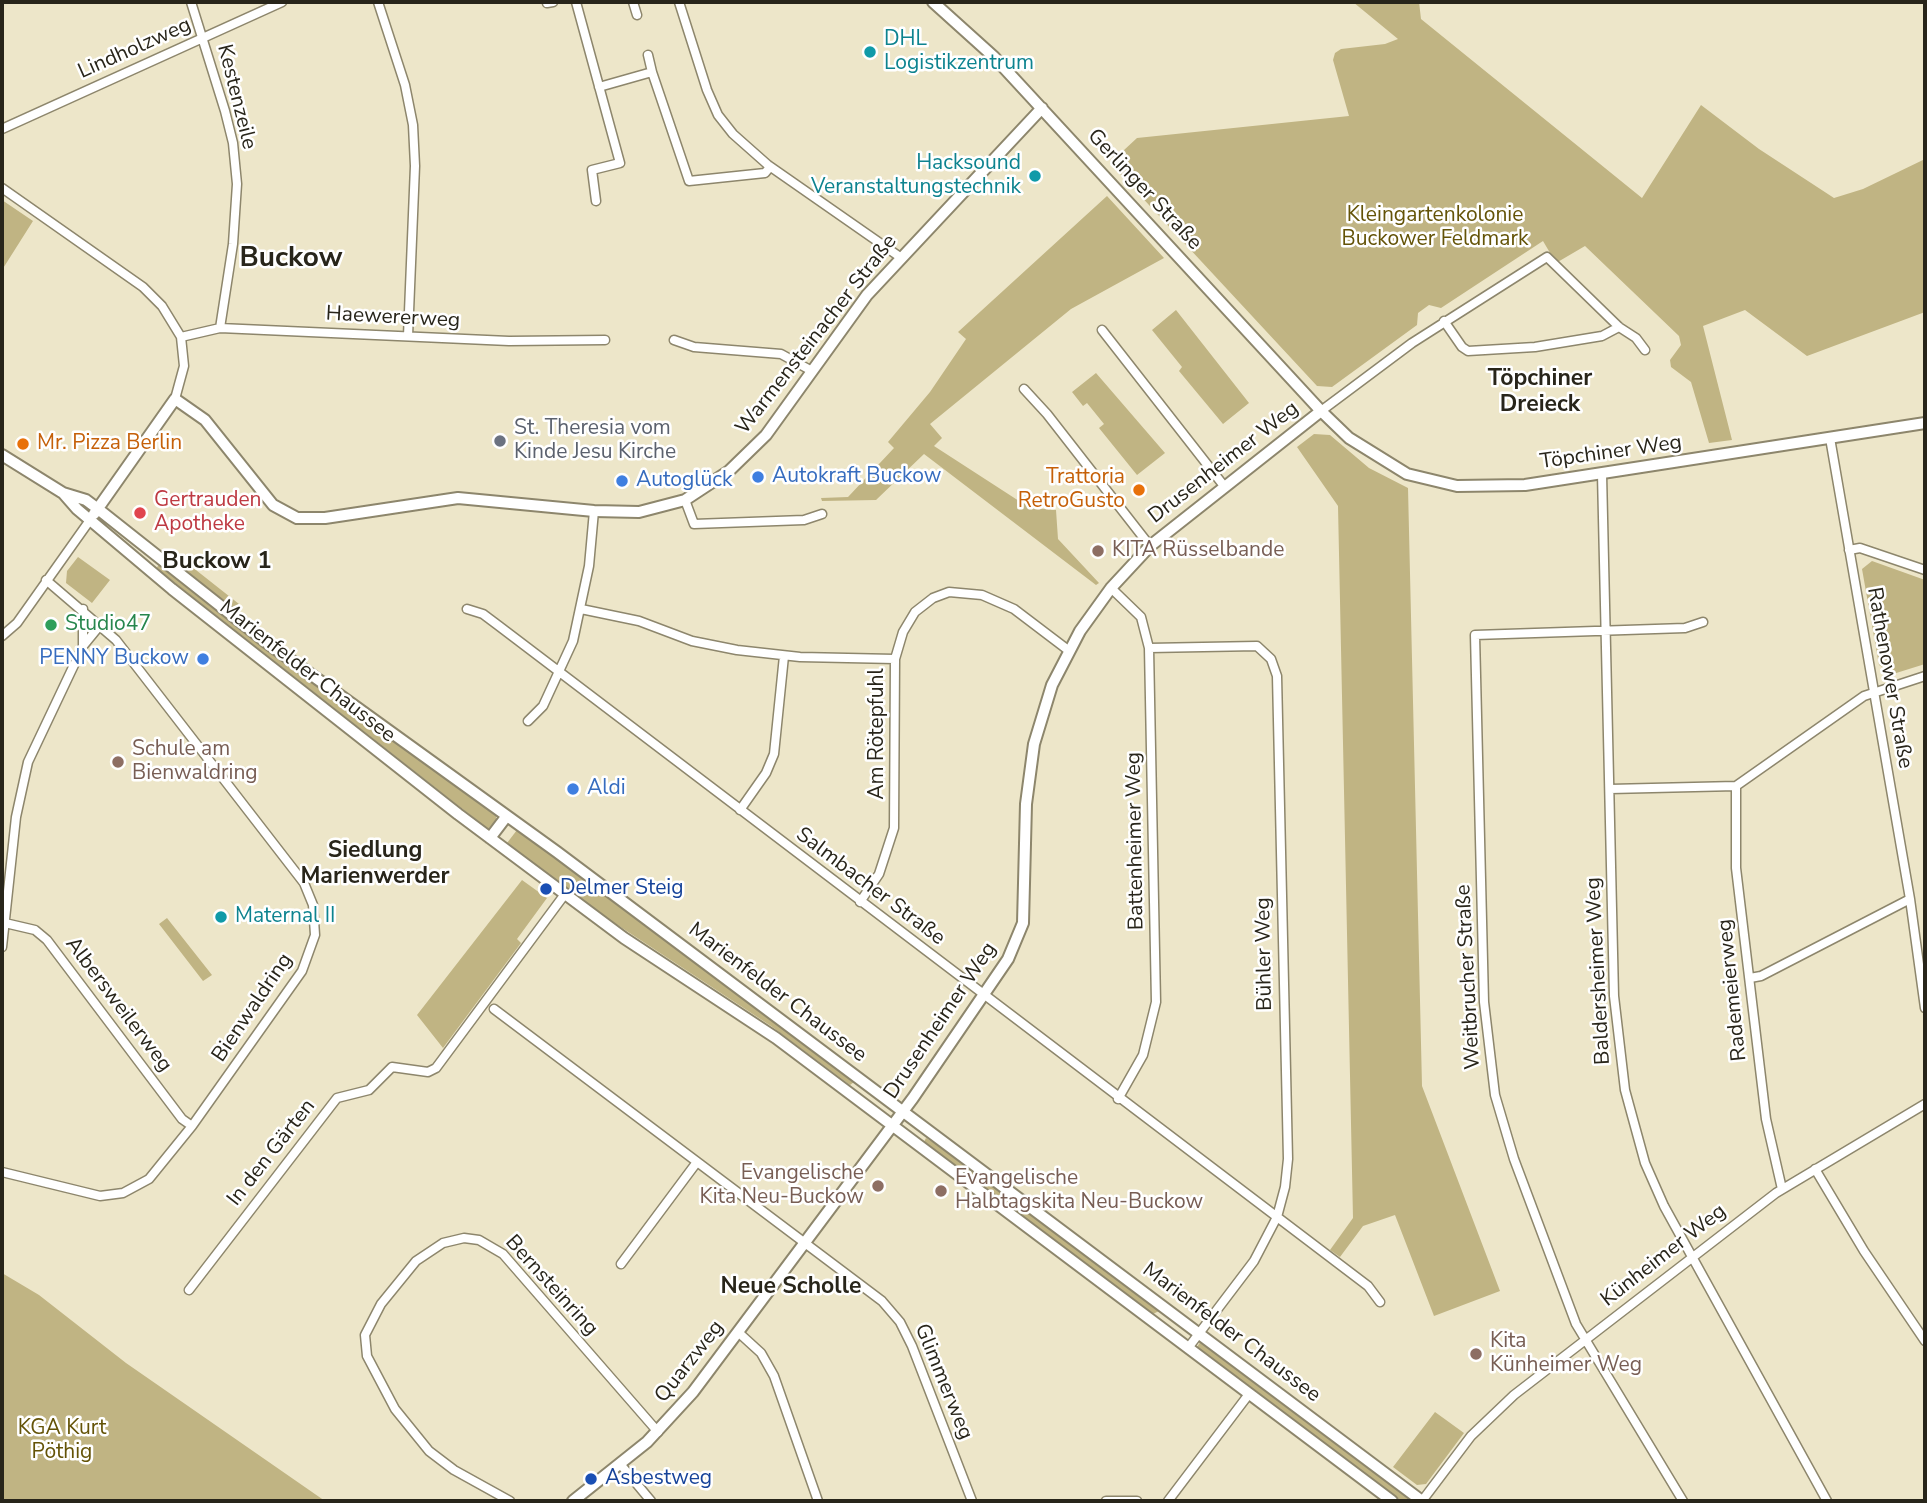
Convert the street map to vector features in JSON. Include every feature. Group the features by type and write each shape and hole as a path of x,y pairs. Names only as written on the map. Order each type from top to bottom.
{"street":[{"name":"Kestenzeile","path":"191,2 233,143 237,184 233,244 219,328"},
{"name":"Lindholzweg","path":"2,129 282,2"},
{"path":"378,2 405,85 413,124 415,166 408,336"},
{"path":"576,2 623,163 592,170 596,201"},
{"path":"633,2 636,15"},
{"path":"679,2 691,48 718,115 733,134 770,167 900,257"},
{"name":"Gerlinger Straße","path":"933,2 961,23 1042,108 1321,411"},
{"path":"648,55 689,181 765,173 770,167"},
{"path":"599,87 652,72"},
{"name":"Warmensteinacher Straße","path":"175,399 205,421 273,505 297,518 325,519 458,498 594,511 654,511 685,500 712,484 746,457 782,415 843,326 900,257 1042,108"},
{"path":"2,188 144,287 165,310 181,337 184,366 175,399 17,623 2,636"},
{"name":"Drusenheimer Weg","path":"892,1126 1008,959 1023,923 1026,804 1034,744 1052,685 1068,650 1111,589 1150,546 1224,485 1444,321 1547,257 1619,327 1636,338 1644,350"},
{"path":"1444,321 1462,348 1468,351 1535,346 1602,336 1619,327"},
{"name":"Haewererweg","path":"181,337 219,328 509,341 605,340"},
{"path":"1102,330 1224,485"},
{"path":"674,340 694,347 781,354 813,371"},
{"path":"1024,389 1047,414 1150,546"},
{"name":"Töpchiner Weg","path":"1321,411 1349,438 1380,459 1412,475 1457,486 1500,486 1602,474 1925,423"},
{"name":"Rathenower Straße","path":"1830,438 1910,899 1925,1008"},
{"path":"2,455 63,493"},
{"name":"Baldersheimer Weg","path":"1602,474 1614,996 1620,1066 1645,1163 1691,1258 1827,1501"},
{"name":"Marienfelder Chaussee","path":"63,493 86,500 99,509 266,642 903,1111 1422,1501"},
{"name":"Marienfelder Chaussee","path":"63,493 90,520 213,621 490,838 646,953 762,1028 1392,1501"},
{"path":"685,500 694,523 804,520 822,514"},
{"path":"528,721 543,706 561,674 581,610 594,511"},
{"path":"1849,550 1860,548 1925,570"},
{"name":"Bienwaldring","path":"2,1172 89,1194 123,1193 141,1185 157,1172 192,1126 302,971 313,947 315,914 304,883 116,640 101,624 46,580"},
{"name":"Battenheimer Weg","path":"1111,589 1141,617 1149,648 1156,1002 1143,1055 1118,1099"},
{"name":"Am Rötepfuhl","path":"860,902 878,874 894,828 897,802 895,659 902,632 915,612 933,598 955,592 982,595 1006,605 1068,650"},
{"name":"Salmbacher Straße","path":"467,608 483,614 1118,1099 1368,1286 1380,1302"},
{"path":"83,609 83,646"},
{"path":"581,610 639,621 699,643 784,656 895,659"},
{"name":"Weitbrucher Straße","path":"1683,1501 1585,1340 1514,1159 1489,1062 1483,981 1475,635 1685,628 1703,622"},
{"path":"2,947 6,873 28,762 83,646 101,624"},
{"name":"Bühler Weg","path":"1149,648 1246,645 1266,652 1275,667 1288,1159 1285,1187 1276,1217 1254,1261 1188,1348"},
{"path":"740,810 766,773 774,754 784,656"},
{"path":"1610,789 1736,786 1874,692 1925,676"},
{"name":"Rademeierweg","path":"1736,786 1736,868 1766,1119 1782,1189"},
{"path":"490,838 506,817"},
{"name":"In den Gärten","path":"189,1290 337,1098 369,1090 392,1067 428,1072 436,1068 565,894"},
{"path":"1750,978 1761,976 1910,899"},
{"name":"Albersweilerweg","path":"5,923 35,930 47,940 182,1119 192,1126"},
{"name":"Glimmerweg","path":"494,1009 882,1301 900,1322 912,1346 972,1501"},
{"name":"Künheimer Weg","path":"1422,1501 1491,1416 1585,1340 1782,1189 1925,1104"},
{"name":"Quarzweg","path":"573,1501 621,1465 657,1432 693,1392 892,1126"},
{"path":"621,1264 698,1161"},
{"path":"1815,1169 1864,1251 1925,1341"},
{"name":"Bernsteinring","path":"510,1501 454,1470 429,1451 395,1409 367,1356 365,1335 381,1304 416,1261 443,1243 464,1238 479,1240 503,1254 657,1432"},
{"path":"738,1332 761,1353 774,1376 818,1501"},
{"path":"1168,1501 1249,1394"},
{"path":"621,1465 651,1501"},
{"path":"1106,1501 1137,1501"}],"green space":[{"name":"Kleingartenkolonie Buckower Feldmark","path":"1353,2 1419,2 1421,19 1642,198 1701,105 1759,149 1834,198 1863,189 1925,159 1925,312 1807,356 1745,310 1703,326 1732,440 1709,443 1691,382 1671,367 1670,360 1681,345 1679,336 1585,246 1556,263 1543,241 1441,308 1429,305 1418,313 1417,325 1332,387 1317,386 1110,163 1137,138 1349,116 1333,60 1335,53 1341,49 1385,44 1398,39"},
{"path":"1107,196 1164,258 1071,309 930,424 942,438 934,446 1019,501 1034,508 1056,510 1058,539 1099,583 1096,585 924,454 876,500 822,501 821,498 848,497 894,448 888,442 930,392 966,339 958,332"},
{"path":"2,200 33,221 2,270"},
{"path":"1176,310 1249,403 1223,424 1179,371 1182,367 1152,330"},
{"path":"1096,373 1165,453 1137,475 1099,428 1104,424 1087,403 1083,406 1072,392"},
{"path":"1314,434 1330,435 1369,468 1408,488 1422,1086 1500,1291 1434,1316 1395,1215 1363,1226 1340,1257 1330,1250 1353,1218 1338,506 1297,447"},
{"path":"169,552 182,559 239,604 235,610 166,556"},
{"path":"78,557 110,580 92,603 66,583 67,571"},
{"path":"1872,561 1925,580 1925,664 1893,674 1879,665 1862,569"},
{"path":"159,565 268,651 496,816 496,820 488,829 156,568"},
{"path":"517,830 854,1082 850,1085 771,1026 610,920 507,843"},
{"path":"522,880 547,898 517,939 521,943 443,1048 417,1015"},
{"path":"167,918 212,975 203,981 159,924"},
{"path":"926,1138 969,1165 1159,1311 1153,1314 924,1142"},
{"name":"KGA Kurt Pöthig","path":"2,1273 39,1295 126,1363 325,1501 2,1501"},
{"path":"1201,1341 1414,1501 1402,1501 1197,1347"},
{"path":"1435,1412 1464,1433 1426,1484 1417,1485 1393,1467"}],"place":[{"name":"DHL Logistikzentrum","path":"870,52"},
{"name":"Hacksound Veranstaltungstechnik","path":"1035,176"},
{"name":"St. Theresia vom Kinde Jesu Kirche","path":"500,441"},
{"name":"Mr. Pizza Berlin","path":"23,444"},
{"name":"Autokraft Buckow","path":"758,477"},
{"name":"Autoglück","path":"622,481"},
{"name":"Trattoria RetroGusto","path":"1139,490"},
{"name":"Gertrauden Apotheke","path":"140,513"},
{"name":"KITA Rüsselbande","path":"1098,551"},
{"name":"Studio47","path":"51,625"},
{"name":"PENNY Buckow","path":"203,659"},
{"name":"Schule am Bienwaldring","path":"118,762"},
{"name":"Aldi","path":"573,789"},
{"name":"Delmer Steig","path":"546,889"},
{"name":"Maternal II","path":"221,917"},
{"name":"Evangelische Kita Neu-Buckow","path":"878,1186"},
{"name":"Evangelische Halbtagskita Neu-Buckow","path":"941,1191"},
{"name":"Kita Künheimer Weg","path":"1476,1354"},
{"name":"Asbestweg","path":"591,1479"}],"district":[{"name":"Buckow","path":"291,259"},
{"name":"Töpchiner Dreieck","path":"1540,392"},
{"name":"Buckow 1","path":"217,562"},
{"name":"Siedlung Marienwerder","path":"375,864"},
{"name":"Neue Scholle","path":"791,1287"}]}
